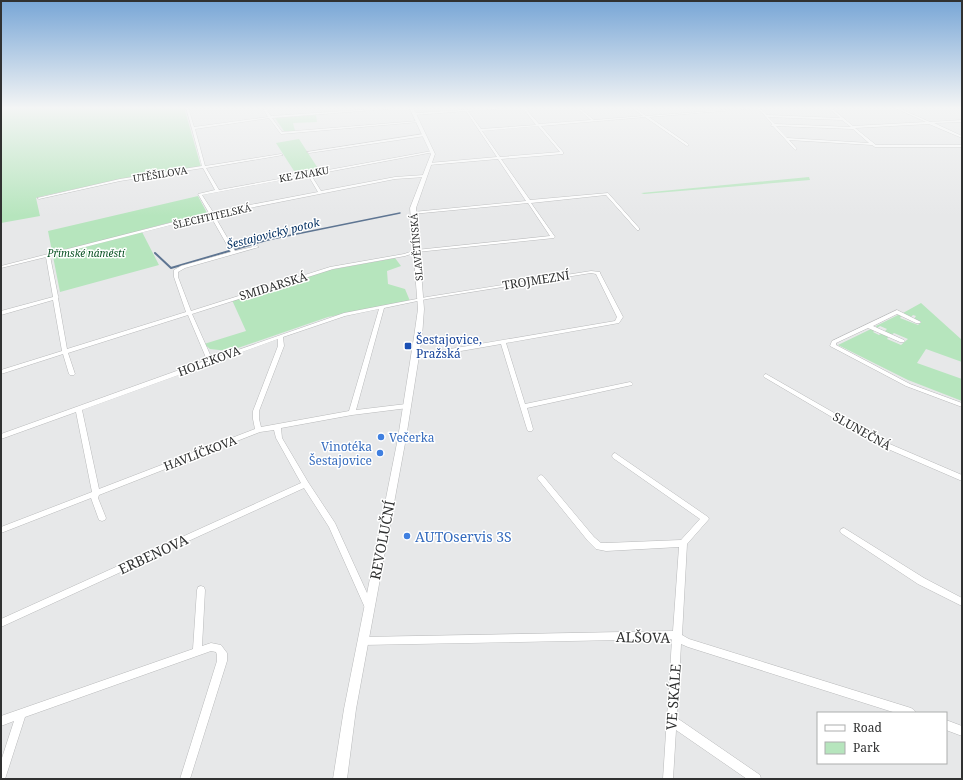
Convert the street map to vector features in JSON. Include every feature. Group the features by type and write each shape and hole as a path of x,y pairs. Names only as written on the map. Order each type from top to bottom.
{"street":[{"path":"197,143 204,167 217,190"},
{"path":"309,152 367,143"},
{"path":"428,143 432,152"},
{"path":"490,143 529,201"},
{"path":"429,164 562,152 554,143"},
{"path":"789,143 795,149"},
{"path":"859,143 872,144 875,146 962,146"},
{"name":"SLAVĚTÍNSKÁ","path":"420,300 413,208 432,152"},
{"name":"KE ZNAKU","path":"211,214 200,194 432,152"},
{"name":"UTĚŠILOVA","path":"39,198 120,180 281,155"},
{"path":"309,174 320,193"},
{"name":"ŠLECHTITELSKÁ","path":"1,267 211,214 395,178 424,176"},
{"path":"413,213 607,194 638,230"},
{"name":"SMIDARSKÁ","path":"1,372 332,268 416,251 553,237 529,201"},
{"path":"211,214 233,251"},
{"path":"210,361 188,312 176,277 176,271 233,251 257,247"},
{"path":"48,256 57,297 65,351 72,374"},
{"name":"TROJMEZNÍ","path":"420,300 591,272 598,273 620,317 617,322 503,343"},
{"path":"1,313 57,297"},
{"name":"HOLEKOVA","path":"1,437 210,361 344,315 420,300"},
{"name":"REVOLUČNÍ","path":"340,779 362,642 402,438 421,317 420,300"},
{"path":"352,413 382,308"},
{"path":"918,322 897,312 834,342 833,346 908,385 962,405"},
{"path":"869,326 902,341"},
{"path":"259,430 256,419 256,411 281,346 280,337"},
{"path":"415,357 503,343 530,428"},
{"name":"SLUNEČNÁ","path":"766,376 883,444 962,478"},
{"path":"523,407 630,384"},
{"name":"HAVLÍČKOVA","path":"1,530 259,430 352,413 406,406"},
{"path":"79,408 96,493 94,498 102,518"},
{"path":"277,426 279,438 305,484 332,525 369,607"},
{"path":"541,478 591,539 599,546 606,548 683,543 705,519 615,456"},
{"name":"ERBENOVA","path":"1,623 305,484"},
{"path":"844,531 921,581 962,602"},
{"name":"VE SKÁLE","path":"668,779 683,543"},
{"path":"197,652 201,590"},
{"name":"ALŠOVA","path":"362,642 672,635 688,643 908,712"},
{"path":"1,721 215,647 221,650 223,657 185,779"},
{"path":"1,776 22,713"},
{"path":"672,721 756,779"},
{"path":"947,725 962,731"}],"green space":[{"path":"1,143 194,143 201,167 121,179 43,196 36,198 40,216 1,223"},
{"path":"276,143 302,143 319,170 296,174"},
{"path":"809,177 810,180 644,194 641,193"},
{"name":"Přímské náměstí","path":"198,196 207,213 141,230 159,265 60,292 48,231"},
{"path":"395,258 401,266 387,271 388,284 405,289 410,301 328,317 229,351 210,349 204,344 246,331 232,300 329,270"},
{"path":"921,303 962,340 962,362 926,349 917,363 962,379 962,401 908,380 838,345 871,329 876,330 873,332 879,335 882,333 889,336 887,339 901,345 908,339 894,333 891,335 884,332 887,329 880,326 877,328 876,326 898,315 902,315 900,318 918,325 921,322 914,319 916,316 913,315 911,317 903,313"}],"waterway":[{"name":"Šestajovický potok","path":"267,240 400,213"},
{"name":"Šestajovický potok","path":"155,253 171,268 270,239"}],"place":[{"name":"Šestajovice, Pražská","path":"408,346"},
{"name":"Večerka","path":"381,437"},
{"name":"Vinotéka Šestajovice","path":"380,453"},
{"name":"AUTOservis 3S","path":"407,536"}]}
